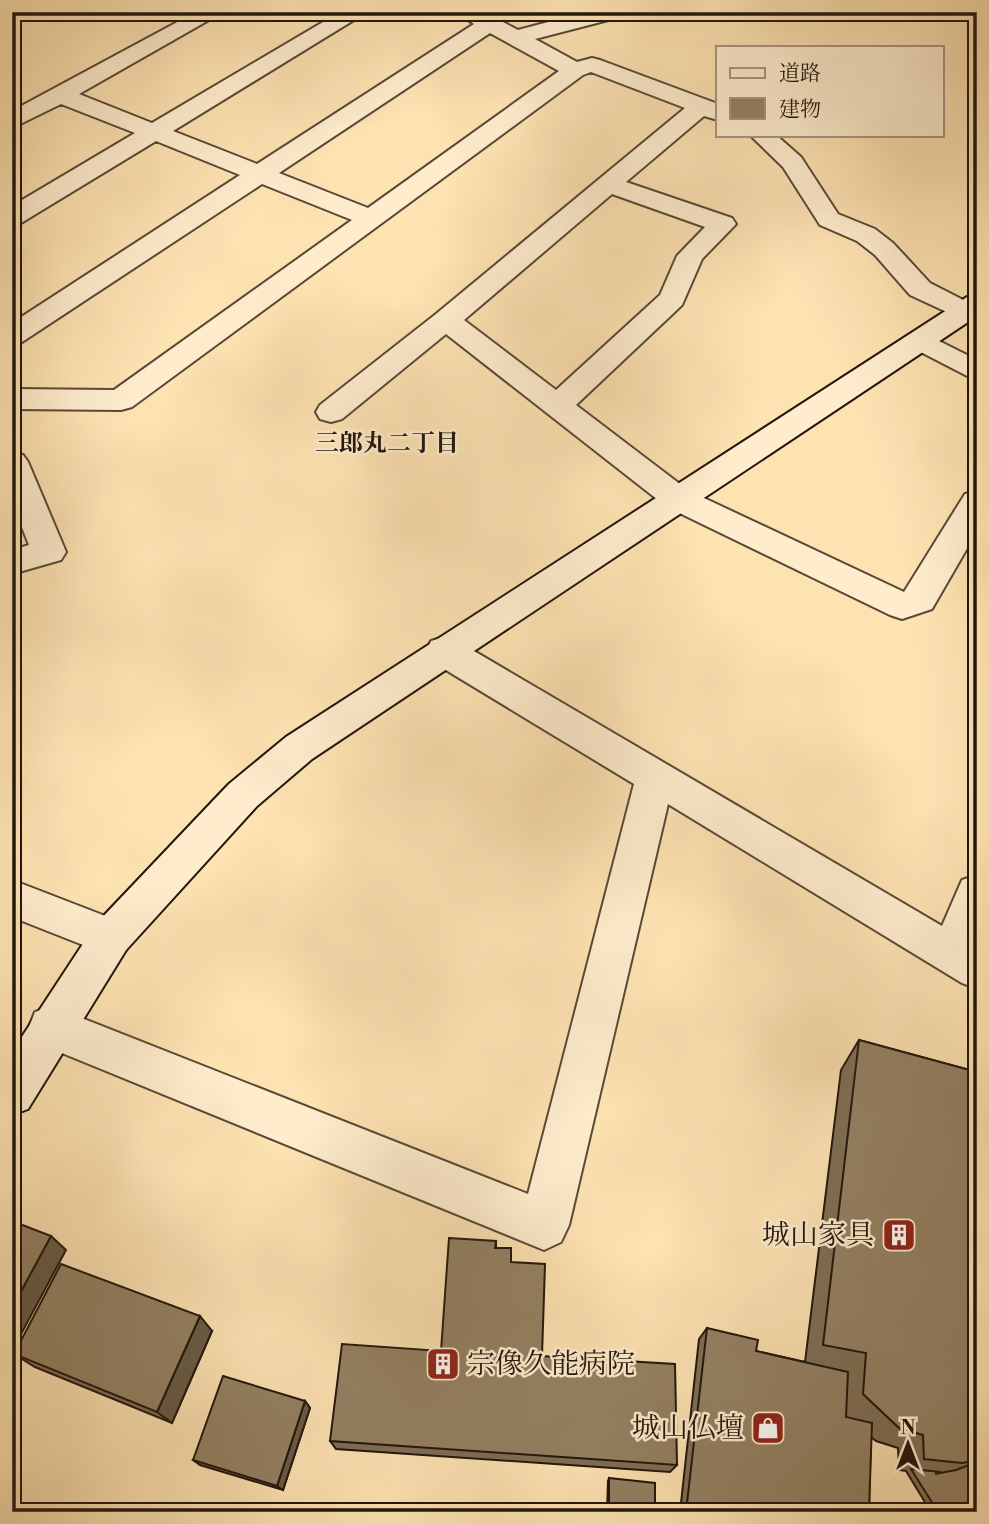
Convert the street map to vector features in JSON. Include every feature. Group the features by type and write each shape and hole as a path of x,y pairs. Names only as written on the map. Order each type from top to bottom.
{"street":[{"path":"12,121 212,12"},
{"path":"12,217 356,12"},
{"path":"468,12 575,70"},
{"path":"515,38 559,18 612,12"},
{"path":"748,12 755,12"},
{"path":"12,336 489,23"},
{"path":"12,399 121,400 575,70 592,65 709,109"},
{"path":"60,95 371,218"},
{"path":"331,412 446,320 607,184 709,109"},
{"path":"763,136 792,162 829,219 866,235 896,260 920,289 972,311"},
{"path":"556,407 672,299 690,256 723,224 607,184"},
{"path":"12,1093 51,1027 111,936 243,794 299,748 921,341 972,311"},
{"path":"446,320 678,499 902,606 920,600 977,502"},
{"path":"921,341 977,372"},
{"path":"12,462 49,552 12,562"},
{"path":"444,651 964,961 977,893"},
{"path":"51,1027 544,1226 655,776"},
{"path":"12,898 111,936"}],"building":[{"name":"城山家具","path":"859,1040 977,1072 977,1460 962,1463 924,1459 923,1435 899,1428 863,1394 866,1353 823,1345"},
{"path":"12,1221 51,1236 12,1308"},
{"name":"宗像久能病院","path":"449,1238 496,1241 495,1248 511,1248 511,1262 545,1264 542,1356 675,1364 677,1465 330,1441 342,1344 441,1351"},
{"path":"61,1264 200,1316 157,1412 14,1354"},
{"name":"城山仏壇","path":"707,1328 758,1340 756,1351 848,1372 846,1417 872,1423 869,1510 855,1507 855,1512 686,1512"},
{"path":"223,1376 305,1401 277,1486 193,1460"},
{"path":"977,1462 977,1512 938,1512 911,1469 941,1472 935,1474"},
{"path":"609,1478 655,1483 655,1512 609,1512"}],"place":[{"name":"城山家具","path":"899,1235"},
{"name":"宗像久能病院","path":"443,1364"},
{"name":"城山仏壇","path":"768,1428"}],"district":[{"name":"三郎丸二丁目","path":"387,444"}]}
